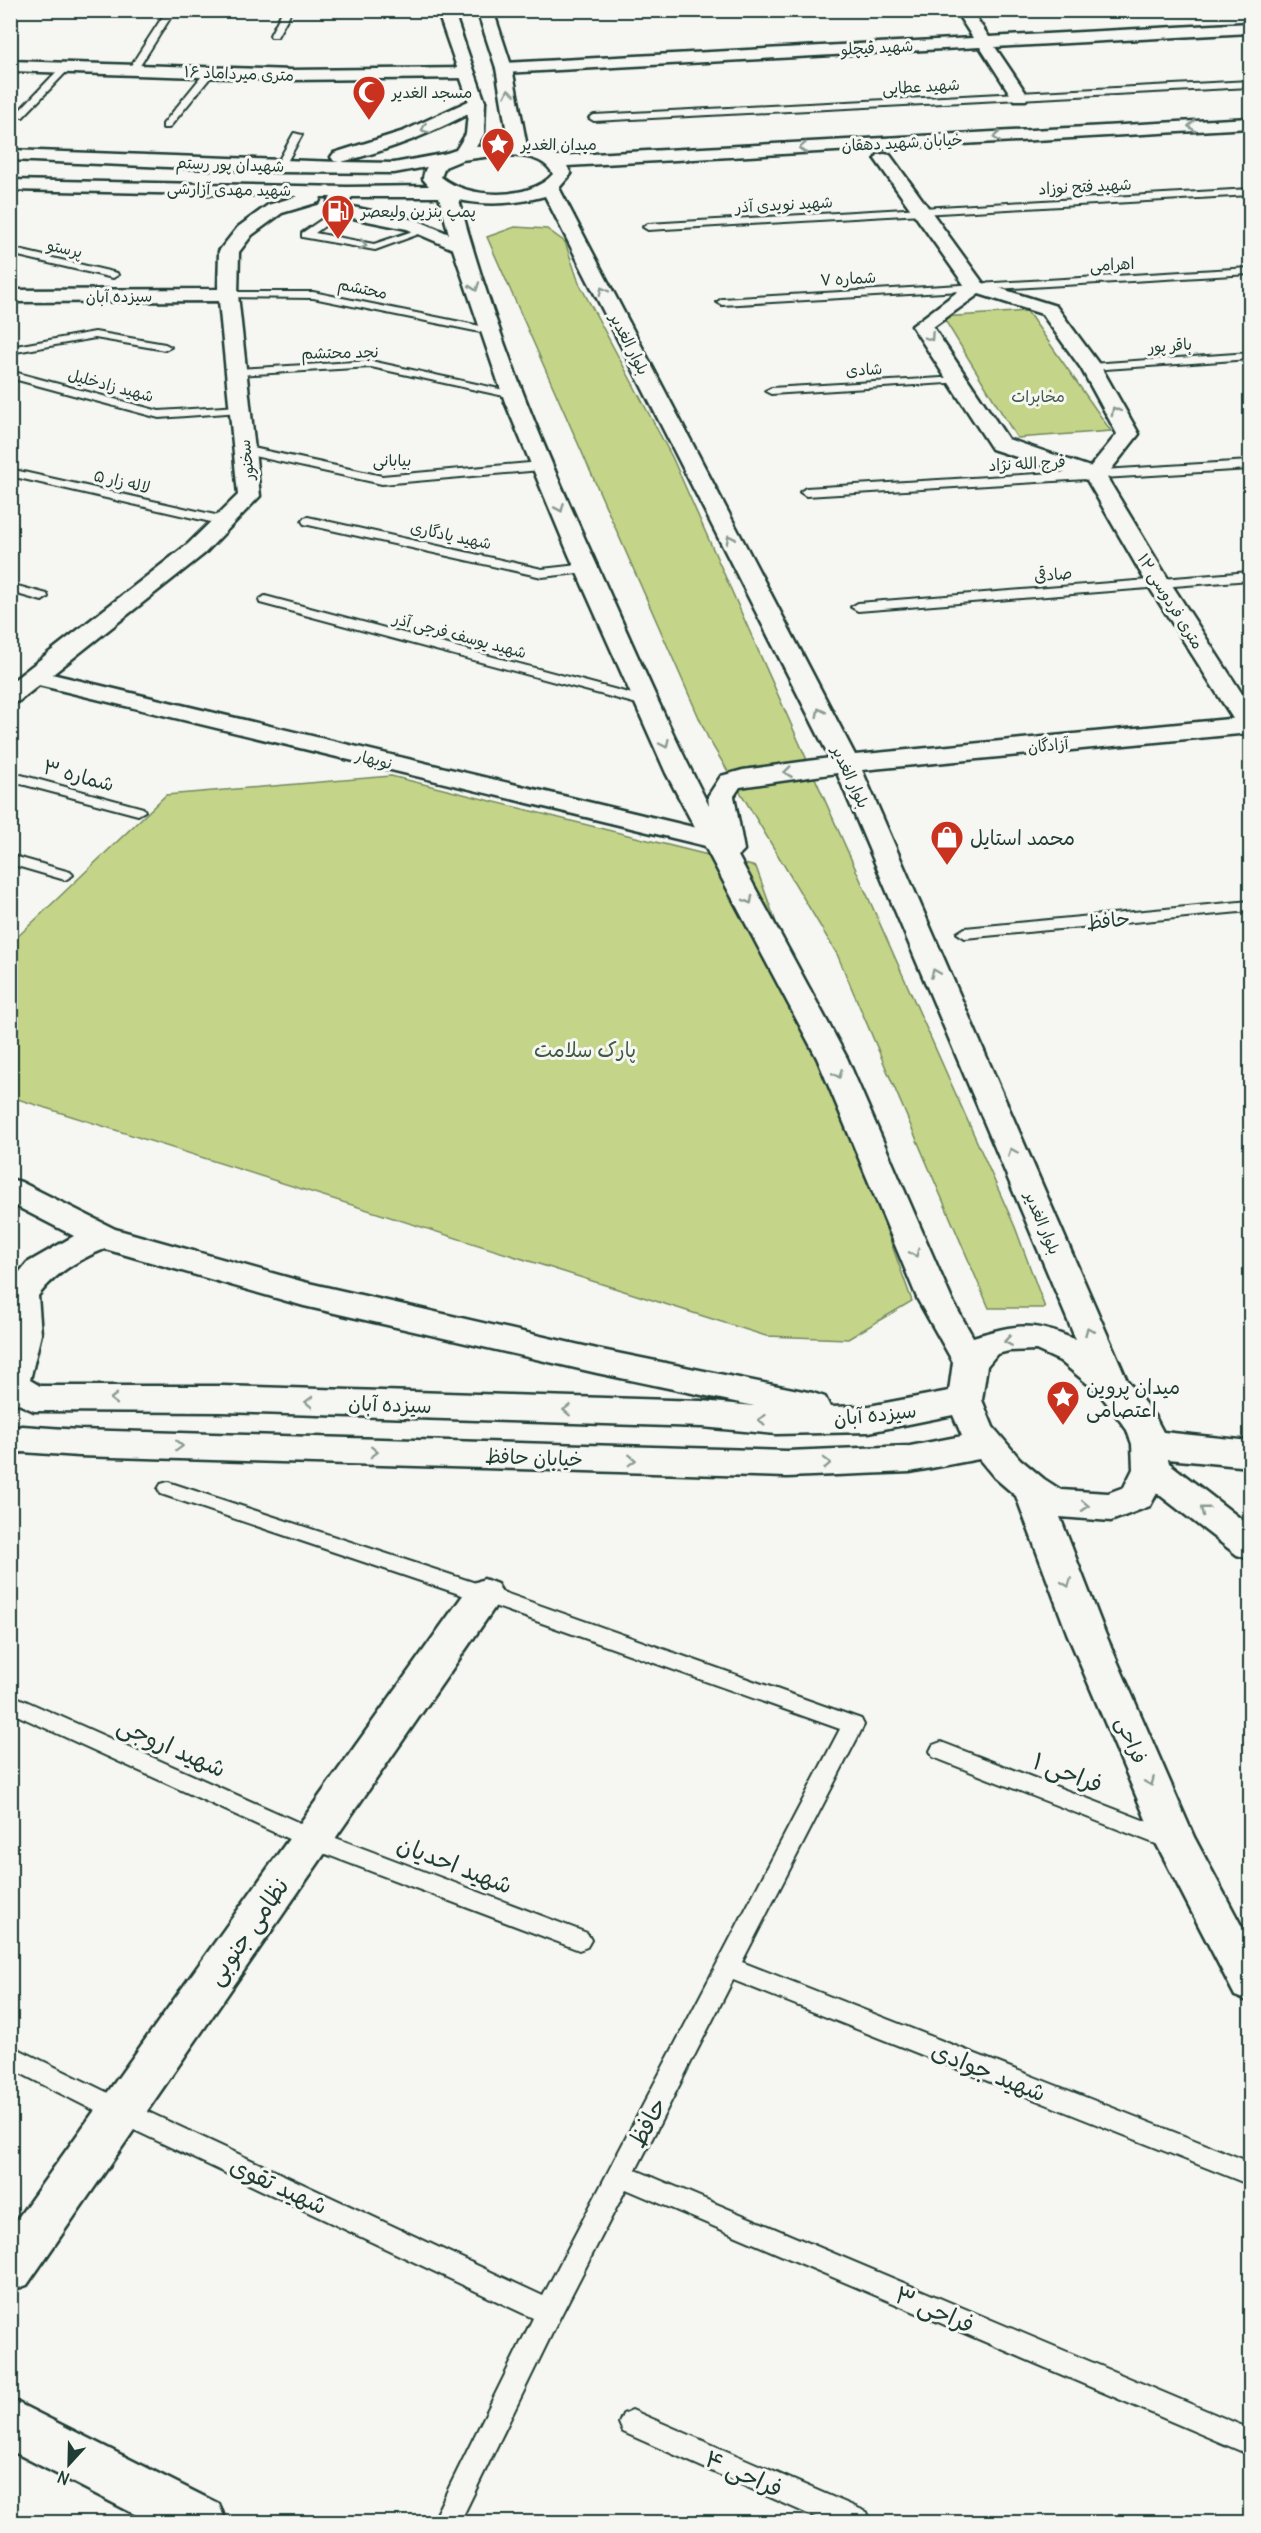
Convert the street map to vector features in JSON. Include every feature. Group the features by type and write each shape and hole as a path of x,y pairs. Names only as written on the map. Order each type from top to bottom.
{"street":[{"path":"445,10 477,102 475,134 456,156"},
{"path":"485,10 504,68 519,151"},
{"path":"963,10 1020,96"},
{"name":"شهید قیچلو","path":"504,68 1251,28"},
{"name":"۱۶ متری میرداماد","path":"10,66 292,75 467,72"},
{"path":"287,167 352,154 402,138 444,121 477,102"},
{"name":"خیابان شهید دهقان","path":"554,161 1251,123"},
{"name":"خیابان شهید دهقان","path":"768,167 1168,145"},
{"path":"555,184 562,174 560,167 554,161 519,151 490,150 456,156 440,163 431,174 432,179 447,190 462,195 500,198 536,193 555,184 582,179"},
{"name":"شهیدان پور رستم","path":"10,155 287,167 394,168 456,156"},
{"path":"884,159 976,287 1049,310 1091,367 1128,434 1095,476 1000,444 922,326 976,287"},
{"name":"بلوار الغدیر","path":"555,184 846,764 1112,1385"},
{"name":"شهید مهدی آزارشی","path":"10,185 344,201 447,190"},
{"path":"447,190 460,245 513,395 541,466 586,568 680,776 714,840 733,870 832,1058 935,1300 970,1362"},
{"name":"سخنور","path":"10,696 196,549 249,496 228,295 229,251 245,231 275,209 308,199 344,201"},
{"path":"344,201 460,245"},
{"name":"سیزده آبان","path":"10,296 228,295"},
{"name":"۱۲ متری فردوسی","path":"1095,476 1158,582 1250,725"},
{"name":"نوبهار","path":"35,677 714,840"},
{"name":"آزادگان","path":"733,870 728,829 721,801 726,786 743,778 846,764 1250,725"},
{"path":"10,1189 103,1237 315,1296 597,1361 879,1418"},
{"path":"16,1440 34,1429 40,1420 40,1410 19,1390 24,1334 21,1294 39,1271 77,1247 103,1237"},
{"path":"1151,1456 1137,1496 1111,1507 1053,1503 1031,1489 1007,1468 978,1433 965,1400 970,1362 985,1346 1008,1340 1040,1338 1072,1352 1112,1385 1143,1426 1151,1456 1251,1545"},
{"name":"سیزده آبان","path":"19,1390 222,1399 702,1414 776,1421 879,1418 965,1400"},
{"name":"خیابان حافظ","path":"16,1440 788,1464 910,1459 987,1444"},
{"path":"1151,1456 1251,1455"},
{"name":"فراحی","path":"1031,1489 1086,1633 1176,1843 1251,1983"},
{"name":"نظامی جنوبی","path":"10,2269 484,1594"},
{"path":"10,2422 201,2523"}],"lane":[{"path":"274,35 288,10"},
{"path":"133,70 170,12"},
{"path":"20,115 65,68"},
{"path":"166,126 209,73"},
{"name":"شهید عطایی","path":"594,118 1251,84"},
{"path":"287,167 297,135"},
{"name":"شهید فتح نوزاد","path":"921,211 1251,192"},
{"path":"344,201 306,235 375,247 425,230"},
{"name":"شهید نویدی آذر","path":"648,227 921,211"},
{"name":"پرستو","path":"10,251 113,275"},
{"name":"اهرامی","path":"976,287 1251,271"},
{"name":"شماره ۷","path":"722,302 976,287"},
{"name":"محتشم","path":"228,295 313,295 490,331"},
{"path":"10,350 95,335 165,347"},
{"name":"باقر پور","path":"1091,367 1251,356"},
{"name":"نجد محتشم","path":"237,372 372,364 513,395"},
{"name":"شهید زادخلیل","path":"10,374 159,415 240,409"},
{"name":"شادی","path":"771,391 959,380"},
{"name":"بیابانی","path":"244,450 382,480 541,466"},
{"name":"فرج الله نژاد","path":"806,492 1251,465"},
{"name":"لاله زار ۵","path":"11,473 224,521"},
{"name":"شهید یادگاری","path":"308,521 542,573 586,568"},
{"name":"صادقی","path":"858,607 1251,576"},
{"path":"10,588 42,597"},
{"name":"شهید یوسف فرجی آذر","path":"265,600 646,702"},
{"name":"شماره ۳","path":"10,776 138,811"},
{"path":"10,859 65,875"},
{"name":"حافظ","path":"965,933 1251,906"},
{"path":"168,1489 484,1594"},
{"name":"حافظ","path":"446,2523 549,2312 853,1725 484,1594"},
{"name":"شهید اروجی","path":"10,1702 312,1839"},
{"name":"فراحی ۱","path":"941,1751 1176,1843"},
{"name":"شهید احدیان","path":"312,1839 579,1940"},
{"name":"شهید جوادی","path":"728,1967 1251,2174"},
{"name":"شهید تقوی","path":"10,2056 122,2112 549,2312"},
{"name":"فراحی ۳","path":"620,2175 1251,2442"},
{"name":"فراحی ۴","path":"632,2423 857,2523"}],"green space":[{"path":"515,227 547,229 565,242 579,283 672,457 1015,1227 1045,1308 989,1308 837,954 708,738 487,237"},
{"name":"مخابرات","path":"1027,311 1111,431 1017,438 943,317"},
{"name":"پارک سلامت","path":"391,776 756,867 912,1301 848,1339 766,1336 11,1097 11,943 166,795"}],"place":[{"name":"مسجد الغدیر","path":"369,121"},
{"name":"میدان الغدیر","path":"498,173"},
{"name":"پمپ بنزین ولیعصر","path":"338,240"},
{"name":"محمد استایل","path":"947,866"},
{"name":"میدان پروین اعتصامی","path":"1063,1426"}]}
